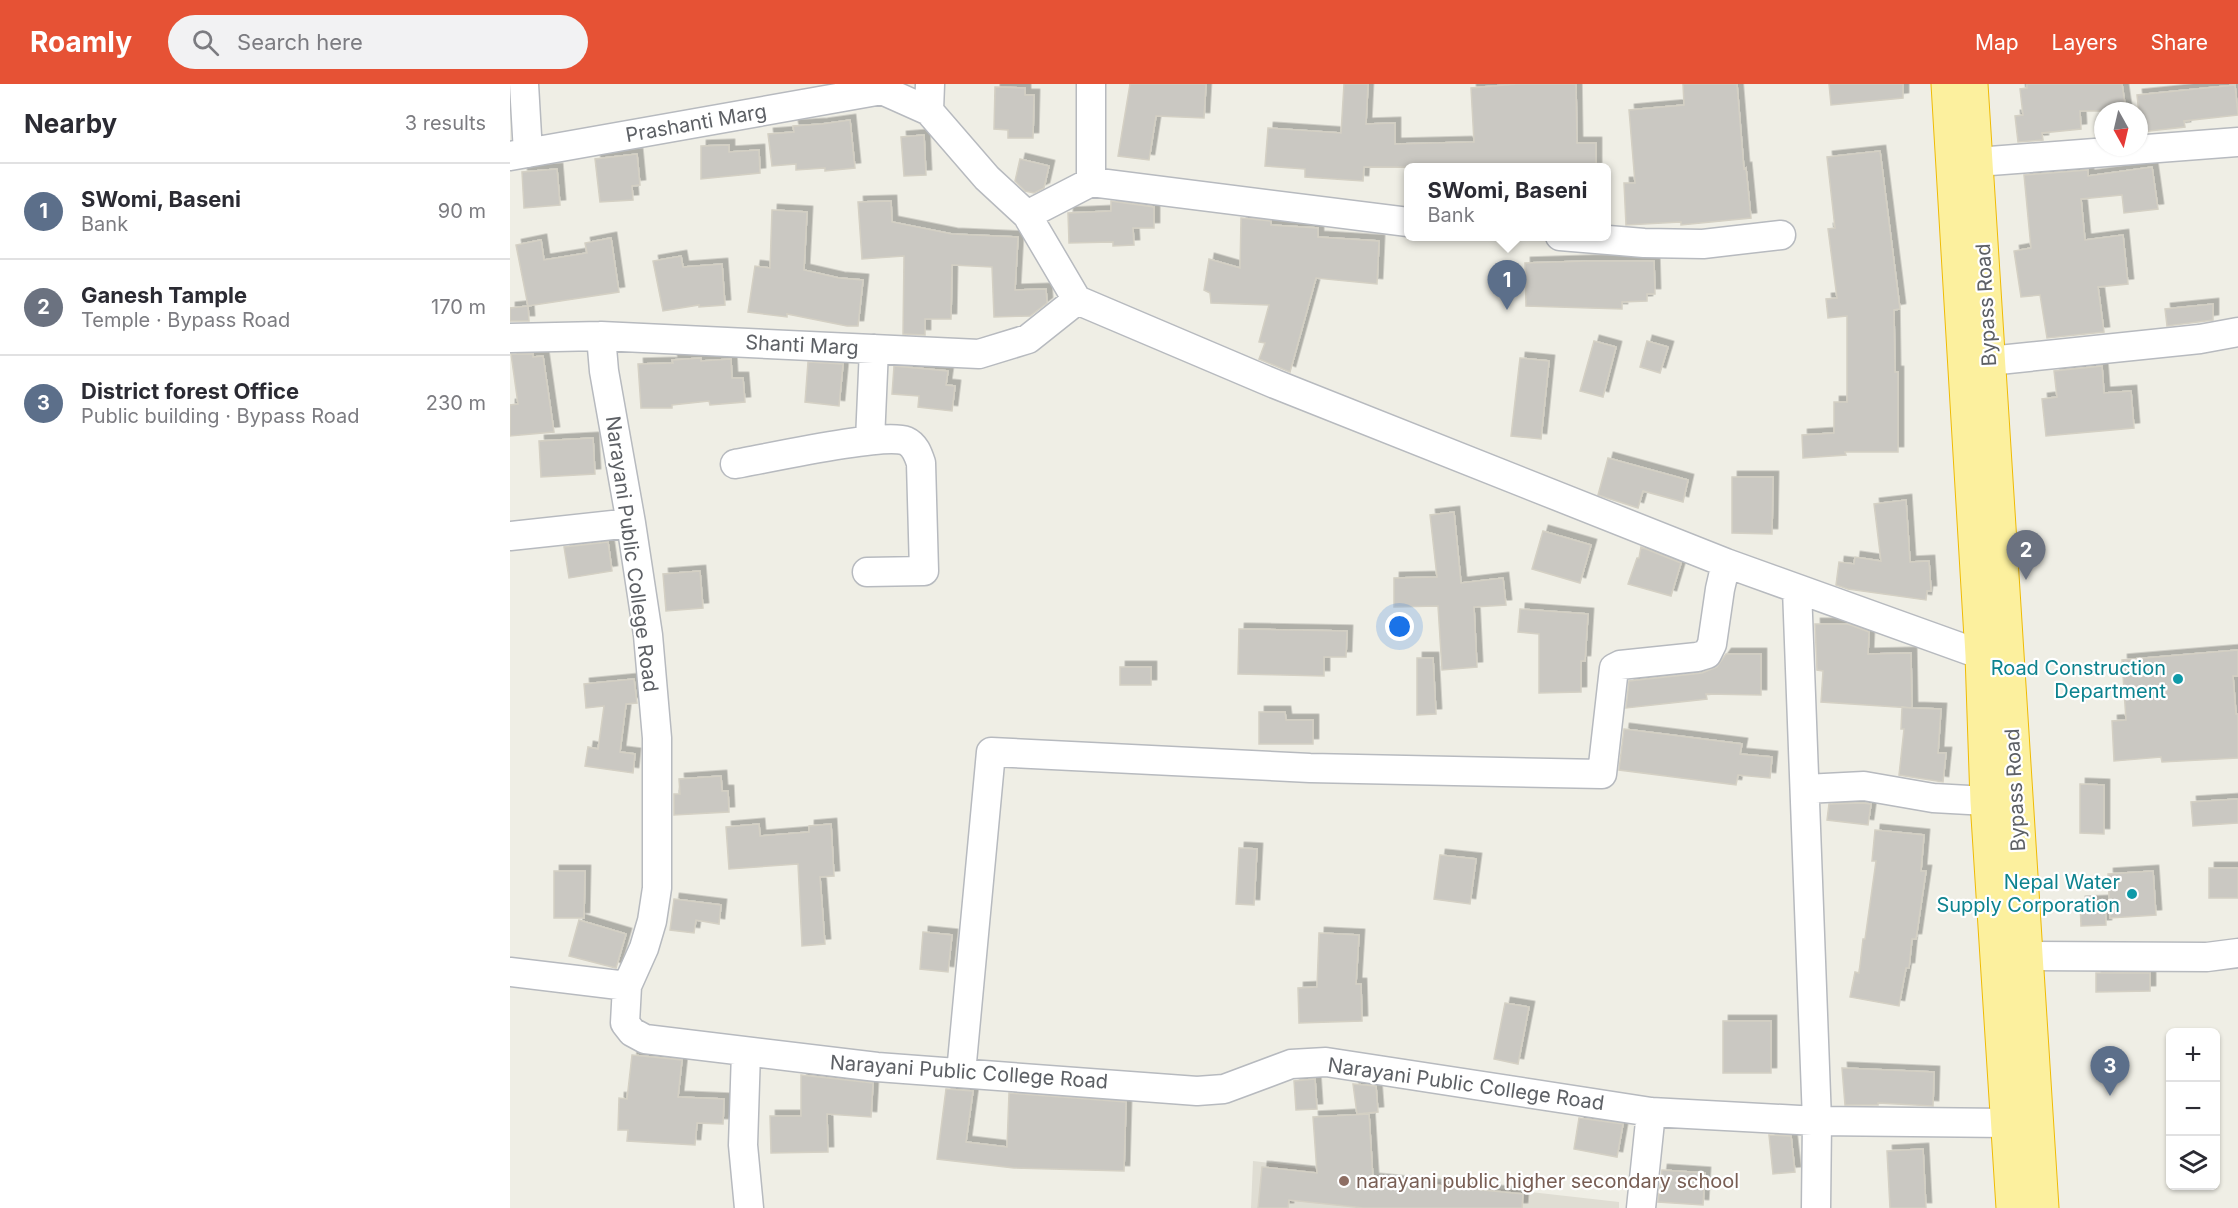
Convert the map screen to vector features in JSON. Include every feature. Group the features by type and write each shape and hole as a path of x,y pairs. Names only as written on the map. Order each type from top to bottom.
{"highway":[{"name":"Bypass Road","path":"1948,84 1982,655 1987,801 2013,1208"},
{"name":"Bypass Road","path":"1971,84 2042,1208"}],"street":[{"path":"519,155 524,84"},
{"path":"1091,84 1091,182"},
{"path":"879,87 930,98 987,178 1027,215 1077,300 1275,384 1726,563 1982,655"},
{"name":"Prashanti Marg","path":"519,155 879,87"},
{"path":"1977,162 2238,142"},
{"path":"1027,215 1091,182 1404,221"},
{"path":"1611,241 1703,244 1781,235"},
{"name":"Shanti Marg","path":"510,338 601,336 979,354 1028,339 1077,300"},
{"path":"1989,361 2200,339 2238,332"},
{"name":"Narayani Public College Road","path":"601,336 604,371 648,635 657,738 657,888 652,921 644,948 627,986 625,1023 632,1032 645,1039 878,1067 1197,1091 1224,1089 1290,1064 1326,1062 1651,1112 1817,1122 2007,1122"},
{"path":"870,440 874,349"},
{"path":"735,464 870,440 904,440 913,446 921,464 924,571 867,572"},
{"path":"510,536 631,524"},
{"path":"961,1073 991,752 1310,768 1602,774 1614,668 1620,665 1707,654 1712,644 1719,589 1726,563"},
{"path":"1797,588 1817,1122 1816,1208"},
{"path":"1805,789 1864,786 1933,798 1987,801"},
{"path":"2025,956 2207,957 2238,954"},
{"path":"510,972 627,986"},
{"path":"746,1052 744,1145 749,1208"},
{"path":"1641,1208 1651,1112"}],"shaded area":[{"name":"narayani public higher secondary school","path":"1253,1161 1619,1202 1619,1208 1251,1208"}],"building":[{"path":"1130,84 1206,84 1204,118 1156,116 1149,160 1118,156"},
{"path":"1344,84 1368,84 1366,124 1395,123 1395,144 1474,142 1471,88 1517,84 1576,84 1577,143 1596,143 1596,163 1404,163 1404,167 1364,167 1363,181 1305,177 1305,169 1265,166 1268,128 1341,133"},
{"path":"1683,84 1737,84 1744,169 1746,168 1751,218 1681,225 1681,222 1626,225 1624,183 1635,183 1629,110 1684,105"},
{"path":"1829,84 1903,84 1903,98 1831,105"},
{"path":"2027,84 2122,84 2125,102 2094,102 2094,111 2080,111 2081,129 2042,133 2043,140 2018,142 2015,116 2023,115 2020,89 2027,88"},
{"path":"2235,85 2238,115 2184,121 2185,127 2148,131 2148,102 2138,102 2137,95"},
{"path":"995,87 1025,88 1025,95 1034,95 1033,138 1008,138 1008,130 994,129"},
{"path":"850,120 855,168 825,171 825,168 796,170 796,164 772,166 768,134 794,132 793,126"},
{"path":"924,135 926,175 904,176 901,137"},
{"path":"729,145 729,152 759,150 760,173 701,179 701,146"},
{"path":"1880,151 1900,309 1894,310 1895,372 1898,372 1898,452 1845,452 1846,455 1803,458 1802,435 1834,433 1834,402 1847,402 1847,316 1828,318 1826,299 1837,298 1828,229 1835,228 1827,157"},
{"path":"637,154 640,185 632,186 633,200 600,202 595,159"},
{"path":"1020,159 1049,166 1044,188 1034,193 1025,191 1015,181"},
{"path":"2152,167 2158,209 2124,213 2122,195 2081,199 2085,240 2123,235 2128,284 2098,287 2104,332 2047,338 2040,295 2021,297 2014,251 2031,248 2024,175 2088,170 2088,176"},
{"path":"557,169 560,205 524,208 522,172"},
{"path":"891,201 892,222 952,234 1018,237 1015,290 1046,289 1047,303 1030,316 994,317 992,267 952,265 951,319 925,319 925,335 903,334 904,256 862,259 858,202"},
{"path":"1111,201 1154,207 1154,228 1133,228 1134,245 1113,246 1113,242 1069,243 1068,213 1111,211"},
{"path":"772,210 807,212 804,270 839,278 863,280 858,326 847,326 787,314 787,317 748,312 755,266 770,268"},
{"path":"1241,218 1271,221 1271,225 1318,228 1318,237 1379,241 1377,284 1316,278 1290,372 1259,359 1265,343 1259,342 1269,305 1211,303 1210,293 1204,290 1209,259 1240,268"},
{"path":"611,238 619,292 528,306 516,245 541,240 544,260 587,253 585,243"},
{"path":"681,256 683,267 722,264 725,305 699,307 699,305 663,311 653,261"},
{"path":"1654,261 1655,294 1647,294 1647,301 1622,302 1622,309 1526,306 1525,263"},
{"path":"2213,304 2213,320 2167,326 2165,309"},
{"path":"528,306 529,321 510,321 510,308"},
{"path":"1594,341 1616,347 1603,397 1580,391"},
{"path":"1647,341 1668,347 1660,373 1640,367"},
{"path":"511,354 543,356 554,432 510,436 510,405 518,404"},
{"path":"701,358 701,361 731,359 732,378 743,378 745,402 710,405 709,401 672,405 672,408 641,408 638,364 673,363 672,360"},
{"path":"1520,358 1549,361 1541,439 1511,436"},
{"path":"808,362 843,364 839,406 805,402"},
{"path":"894,366 948,371 946,385 955,386 952,411 918,407 919,396 892,394"},
{"path":"2102,366 2104,393 2131,391 2134,428 2046,436 2042,399 2057,397 2054,371"},
{"path":"593,438 595,474 541,477 539,441"},
{"path":"1608,458 1688,480 1683,502 1643,491 1638,508 1598,495"},
{"path":"1732,477 1773,477 1772,534 1732,533"},
{"path":"1906,500 1910,562 1929,561 1931,591 1927,591 1926,600 1848,589 1836,585 1839,562 1854,564 1855,557 1881,561 1874,504"},
{"path":"1454,512 1461,583 1503,578 1506,605 1474,607 1477,667 1442,670 1438,606 1394,607 1394,578 1437,577 1430,515"},
{"path":"1543,531 1591,545 1580,583 1532,569"},
{"path":"608,542 612,571 569,578 564,547"},
{"path":"1641,547 1681,563 1671,596 1628,584"},
{"path":"700,571 703,608 666,611 663,574"},
{"path":"1520,609 1588,614 1585,661 1581,661 1581,692 1539,693 1539,634 1518,632"},
{"path":"1815,624 1848,624 1869,632 1868,654 1911,653 1912,708 1941,709 1938,753 1946,753 1943,782 1899,775 1904,729 1901,729 1902,707 1821,702 1823,671 1817,670"},
{"path":"1239,629 1347,631 1346,657 1324,657 1324,676 1238,674"},
{"path":"2238,650 2238,676 2233,676 2236,714 2238,714 2238,758 2162,762 2161,757 2114,761 2112,721 2126,720 2122,660"},
{"path":"1726,654 1761,654 1761,695 1706,694 1707,699 1626,708 1629,681 1702,673 1717,667"},
{"path":"1417,658 1433,658 1436,714 1417,715"},
{"path":"1120,667 1151,667 1151,685 1120,685"},
{"path":"634,679 637,703 626,704 620,752 635,754 633,773 585,766 588,747 598,749 604,706 586,708 584,684"},
{"path":"1259,712 1285,712 1286,720 1313,720 1313,744 1259,744"},
{"path":"1624,729 1742,744 1740,754 1772,757 1770,778 1738,775 1736,785 1619,770"},
{"path":"721,776 722,791 728,791 729,812 674,815 674,794 680,794 679,779"},
{"path":"2080,784 2104,785 2104,834 2080,833"},
{"path":"2238,799 2238,823 2193,826 2191,802"},
{"path":"1829,804 1871,804 1868,825 1827,820"},
{"path":"759,824 760,836 809,832 809,826 831,824 834,876 820,877 825,944 802,946 798,864 729,869 726,827"},
{"path":"1875,830 1924,835 1921,871 1926,871 1916,939 1912,939 1909,968 1906,968 1899,1006 1850,997 1855,972 1859,973 1863,939 1865,939 1876,861 1872,861"},
{"path":"1239,848 1257,849 1254,905 1236,904"},
{"path":"1440,855 1476,859 1470,904 1434,899"},
{"path":"2209,868 2238,868 2238,898 2209,898"},
{"path":"554,871 585,871 584,918 554,918"},
{"name":"Nepal Water Supply Corporation","path":"2153,871 2156,915 2110,918 2108,874"},
{"path":"674,899 721,905 719,924 696,920 694,933 670,930"},
{"path":"2105,901 2106,925 2081,926 2080,902"},
{"path":"579,920 626,934 616,968 569,956"},
{"path":"923,932 952,935 948,972 920,969"},
{"path":"1319,933 1359,935 1356,984 1361,984 1362,1021 1299,1023 1298,988 1317,987"},
{"path":"2096,973 2150,973 2150,991 2096,992"},
{"path":"1505,1003 1529,1007 1518,1064 1494,1059"},
{"path":"1723,1021 1771,1021 1771,1073 1723,1073"},
{"path":"632,1055 682,1060 678,1097 724,1099 723,1124 697,1123 695,1145 627,1141 628,1130 618,1130 619,1098 627,1099"},
{"path":"1842,1068 1934,1072 1933,1106 1878,1103 1878,1105 1845,1105"},
{"path":"801,1075 873,1083 871,1117 827,1114 828,1152 771,1153 770,1116 801,1116"},
{"path":"1315,1079 1317,1109 1296,1110 1294,1081"},
{"path":"1353,1084 1376,1086 1378,1112 1357,1114"},
{"path":"946,1089 973,1091 966,1142 1007,1147 1009,1093 1126,1102 1124,1171 1014,1168 937,1159"},
{"name":"narayani public higher secondary school","path":"1369,1114 1373,1179 1523,1194 1522,1208 1364,1208 1289,1200 1288,1208 1258,1208 1262,1167 1317,1173 1313,1117"},
{"path":"1579,1118 1623,1124 1617,1157 1574,1149"},
{"path":"1769,1135 1791,1136 1795,1172 1773,1174"},
{"path":"1923,1149 1926,1208 1890,1208 1887,1151"},
{"path":"1662,1170 1705,1173 1703,1205 1658,1202"}],"place":[{"name":"SWomi, Baseni","path":"1507,310"},
{"name":"Ganesh Tample","path":"2026,580"},
{"name":"Road Construction Department","path":"2178,679"},
{"name":"Nepal Water Supply Corporation","path":"2132,894"},
{"name":"District forest Office","path":"2110,1096"},
{"name":"narayani public higher secondary school","path":"1344,1181"}]}
